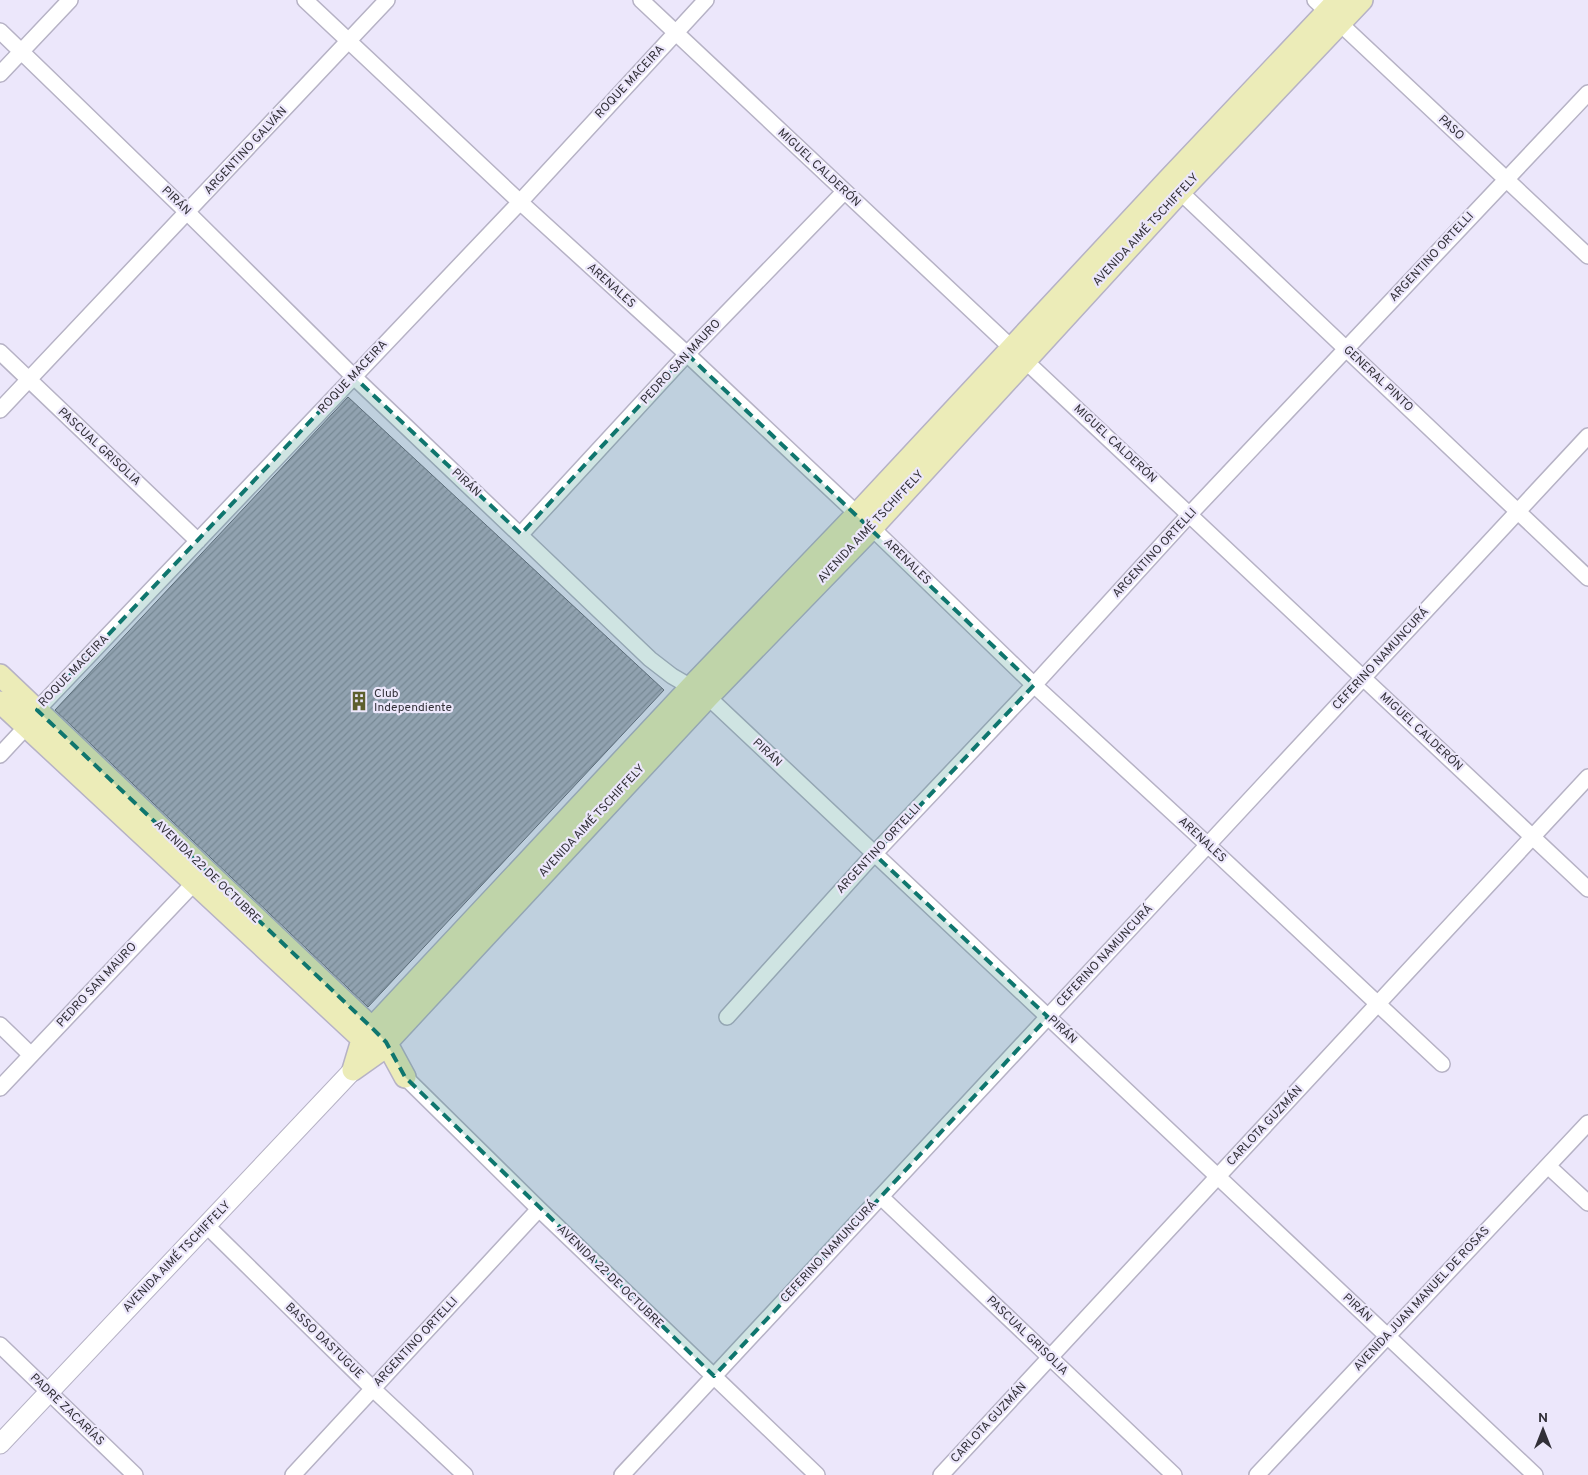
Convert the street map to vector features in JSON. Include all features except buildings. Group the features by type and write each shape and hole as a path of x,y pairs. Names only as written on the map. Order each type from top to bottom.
{"main road":[{"name":"AVENIDA AIMÉ TSCHIFFELY","path":"374,1041 699,693 864,522 1174,186 1330,9 1362,0"},
{"name":"AVENIDA 22 DE OCTUBRE","path":"0,675 32,718 195,882 374,1041"},
{"name":"AVENIDA 22 DE OCTUBRE","path":"0,702 32,718 374,1041 405,1077"},
{"path":"354,1070 374,1041"}],"street":[{"path":"0,74 70,0"},
{"name":"ARENALES","path":"305,0 520,202 687,354 1034,685 1442,1064"},
{"name":"ARGENTINO GALVÁN","path":"0,410 388,0"},
{"name":"MIGUEL CALDERÓN","path":"641,0 1588,889"},
{"name":"ROQUE MACEIRA","path":"0,755 32,718 198,541 520,202 706,0"},
{"name":"PASO","path":"1330,9 1588,256"},
{"name":"PIRÁN","path":"0,31 188,212 354,376 650,659 699,693 874,854 1535,1475"},
{"name":"ARGENTINO ORTELLI","path":"727,1017 874,854 1034,685 1189,515 1588,93"},
{"name":"GENERAL PINTO","path":"1174,186 1588,578"},
{"name":"PEDRO SAN MAURO","path":"521,534 687,354 844,192"},
{"name":"PASCUAL GRISOLIA","path":"0,352 198,541"},
{"name":"CEFERINO NAMUNCURÁ","path":"622,1475 1588,436"},
{"name":"CARLOTA GUZMÁN","path":"941,1475 1588,777"},
{"name":"PEDRO SAN MAURO","path":"0,1088 195,882"},
{"path":"0,1025 31,1055"},
{"name":"AVENIDA AIMÉ TSCHIFFELY","path":"0,1444 48,1391 354,1070"},
{"name":"AVENIDA 22 DE OCTUBRE","path":"405,1077 539,1209 817,1475"},
{"name":"AVENIDA JUAN MANUEL DE ROSAS","path":"1257,1475 1588,1123"},
{"path":"1548,1166 1588,1203"},
{"name":"PASCUAL GRISOLIA","path":"881,1197 1174,1475"},
{"name":"ARGENTINO ORTELLI","path":"293,1475 539,1209"},
{"name":"BASSO DASTUGUE","path":"207,1226 372,1389 465,1475"},
{"name":"PADRE ZACARÍAS","path":"0,1345 135,1475"}],"highlighted area":[{"path":"687,354 1034,685 874,854 1048,1017 714,1376 405,1077 386,1042 372,1028 37,710 353,376 521,534"}],"place":[{"name":"Club Independiente","path":"359,701"}]}
